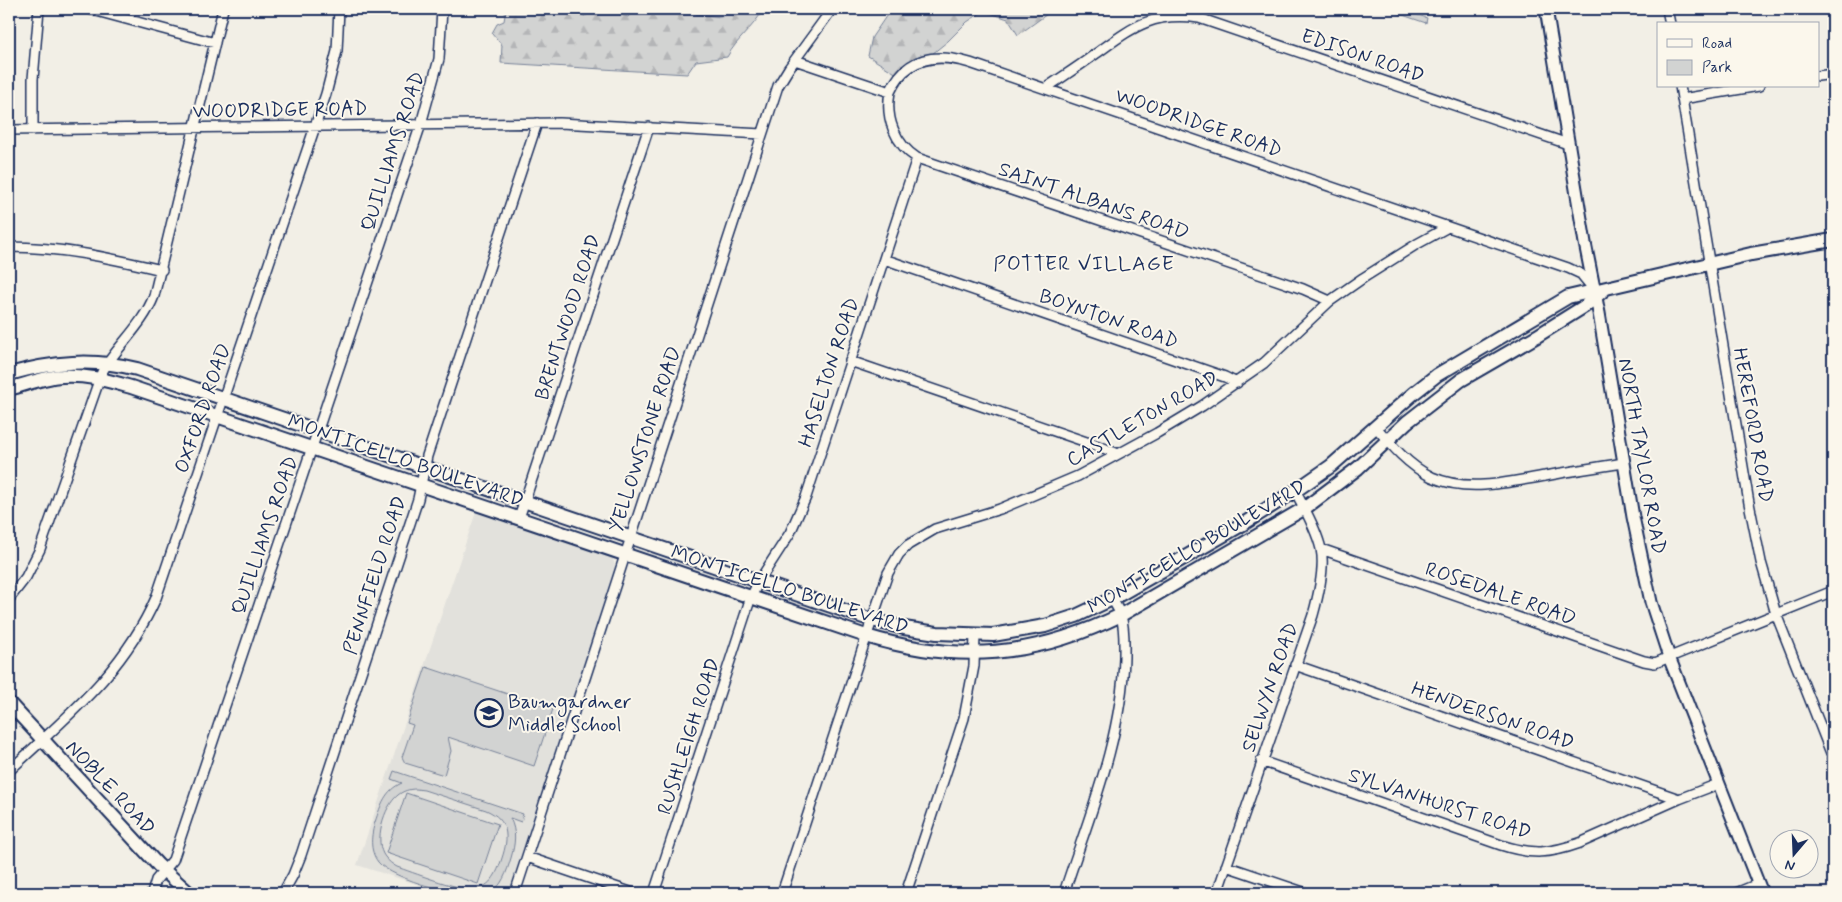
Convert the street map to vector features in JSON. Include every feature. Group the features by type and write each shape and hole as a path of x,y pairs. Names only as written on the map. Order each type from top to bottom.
{"main road":[{"name":"MONTICELLO BOULEVARD","path":"9,389 62,376 137,369 631,538 755,589 869,628 975,635 1008,633 1045,626 1076,616 1112,599 1244,524 1331,466 1437,375 1568,297 1598,292 1751,254 1833,240"},
{"name":"MONTICELLO BOULEVARD","path":"9,374 59,363 88,362 102,372 146,391 625,555 755,589 869,628 891,644 924,650 975,653 1003,652 1035,647 1068,638 1121,615 1305,508 1358,468 1407,422 1462,380 1537,336 1598,292"},
{"name":"NOBLE ROAD","path":"9,703 165,871 189,893"}],"street":[{"path":"32,130 33,79 39,9"},
{"path":"89,9 215,43"},
{"path":"9,600 30,570 40,550 102,372 148,310 154,296 162,270 223,9"},
{"name":"OXFORD ROAD","path":"9,772 102,683 129,648 144,623 161,585 335,62 339,34 339,9"},
{"name":"QUILLIAMS ROAD","path":"152,893 156,881 174,860 421,124 439,59 442,36 442,9"},
{"name":"YELLOWSTONE ROAD","path":"515,893 778,86 832,9"},
{"name":"NORTH TAYLOR ROAD","path":"1546,9 1568,144 1598,292 1624,462 1651,602 1668,657 1760,889"},
{"path":"1667,9 1670,22"},
{"name":"EDISON ROAD","path":"1046,88 1131,28 1168,16 1182,16 1199,18 1568,144"},
{"name":"WOODRIDGE ROAD","path":"890,92 898,79 911,67 924,60 940,57 954,58 1568,268 1581,274 1598,292"},
{"path":"795,60 890,92"},
{"path":"1820,76 1833,74"},
{"name":"HEREFORD ROAD","path":"1680,88 1749,503 1761,562 1776,614 1833,758"},
{"path":"1682,99 1747,88"},
{"name":"SAINT ALBANS ROAD","path":"890,92 889,110 892,127 900,143 917,158 1302,289 1330,301"},
{"name":"WOODRIDGE ROAD","path":"9,130 537,123 762,134"},
{"name":"PENNFIELD ROAD","path":"283,893 301,856 422,485 424,467 537,123"},
{"name":"BRENTWOOD ROAD","path":"519,518 649,127"},
{"name":"HASELTON ROAD","path":"755,589 788,536 802,506 917,158"},
{"name":"CASTLETON ROAD","path":"782,893 869,628 892,564 899,554 915,540 935,529 1000,509 1078,476 1187,415 1264,363 1330,301 1416,244 1448,227"},
{"path":"9,247 81,252 162,270"},
{"name":"BOYNTON ROAD","path":"884,260 1225,377 1237,383"},
{"path":"850,361 1118,454"},
{"path":"1376,427 1401,454 1420,470 1432,477 1459,485 1492,484 1624,462"},
{"name":"SELWYN ROAD","path":"1217,893 1313,615 1320,589 1321,549 1305,508 1295,491"},
{"name":"ROSEDALE ROAD","path":"1321,549 1644,661 1655,663 1833,591"},
{"name":"RUSHLEIGH ROAD","path":"654,893 755,589"},
{"path":"1064,893 1107,762 1119,712 1123,676 1123,627 1121,615 1112,599"},
{"path":"906,893 964,718 971,685 975,635"},
{"name":"HENDERSON ROAD","path":"1296,665 1679,799"},
{"name":"SYLVANHURST ROAD","path":"1261,761 1501,845 1528,852 1548,853 1563,849 1718,784"},
{"path":"526,857 633,893"},
{"path":"1226,866 1306,893"},
{"path":"1736,893 1760,889"}],"shaded area":[{"name":"Baumgardner Middle School","path":"477,509 609,555 613,558 615,567 509,893 444,893 357,865"}],"green space":[{"path":"506,9 575,9 584,16 606,10 628,17 635,9 693,9 696,14 721,17 734,9 783,9 783,11 763,10 727,57 696,61 687,74 501,63 502,45 492,33 497,24 504,21"},
{"path":"891,9 1054,9 1018,35 1008,19 984,11 967,22 932,54 916,57 897,74 868,56 872,37"},
{"path":"1385,9 1400,9 1427,18 1426,23"},
{"path":"426,667 553,709 534,766 448,737 451,751 444,775 405,763 402,757 413,725 407,723"},
{"path":"394,771 523,814 521,822 510,818 515,838 514,848 506,873 494,891 479,895 431,887 398,875 386,869 378,862 373,853 372,842 375,822 388,794 402,783 391,779","holes":["413,789 424,790 486,810 494,814 503,824 506,843 498,870 488,884 477,889 455,886 397,867 385,857 380,843 380,834 388,807 404,791"]},
{"path":"406,793 498,824 478,884 386,853"}],"place":[{"name":"Baumgardner Middle School","path":"489,713"}],"district":[{"name":"POTTER VILLAGE","path":"1084,263"}]}
